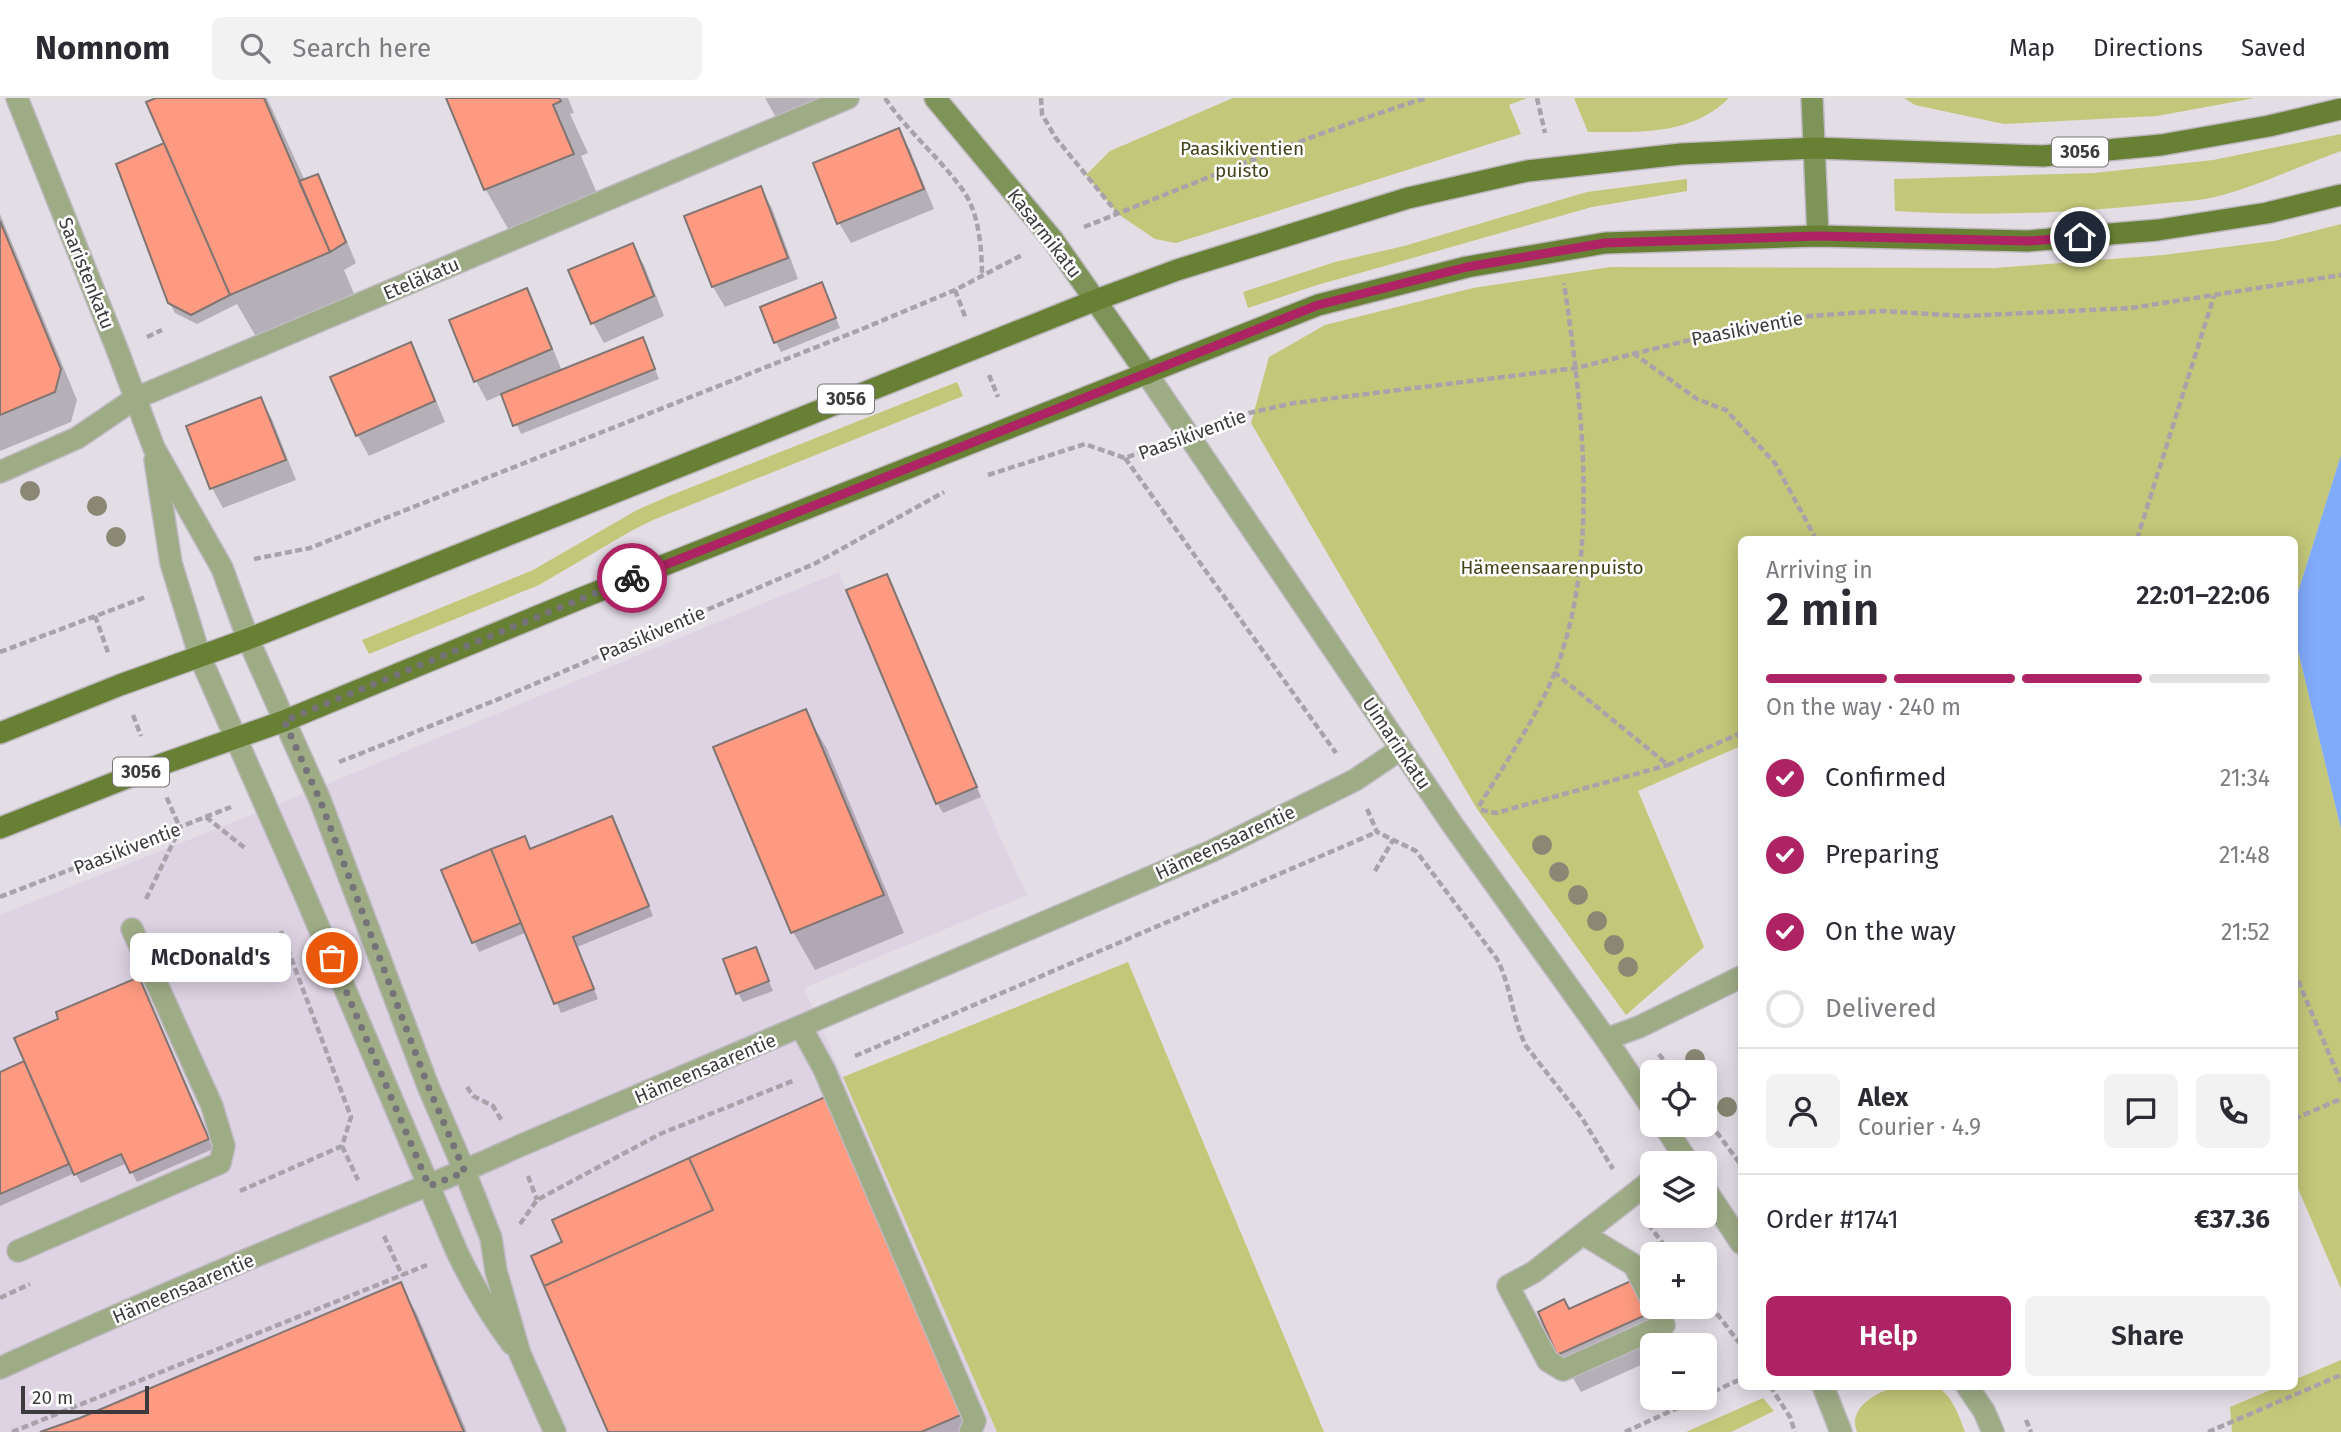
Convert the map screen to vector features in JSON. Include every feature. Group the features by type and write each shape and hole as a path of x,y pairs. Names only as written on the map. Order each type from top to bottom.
{"main road":[{"name":"3056","path":"248,639 1096,300 1177,270 1408,198 1527,171 1681,154 1815,148 2043,156 2161,145 2269,126 2341,109"},
{"name":"3056","path":"0,828 154,767 284,721 607,587 1318,305 1467,267 1605,243 1818,236 2028,241 2158,230 2267,213 2341,195"},
{"path":"0,733 120,685 248,639"}],"street":[{"name":"Saaristenkatu","path":"17,98 154,449 222,568 248,639 309,774 428,1086 491,1238 496,1271 520,1354"},
{"name":"Eteläkatu","path":"0,472 77,438 136,398 848,98"},
{"name":"Kasarmikatu","path":"935,98 1053,240 1147,374"},
{"path":"1812,98 1818,236"},
{"name":"Uimarinkatu","path":"1147,374 1452,824 1640,1090"},
{"name":"Saaristenkatu","path":"154,449 176,585 200,657 457,1252 494,1321 520,1354"},
{"name":"Hämeensaarentie","path":"0,1368 371,1208 465,1172 517,1147 1212,851 1355,780 1401,748"},
{"path":"18,1251 220,1163 224,1146 212,1106 132,929"},
{"path":"1606,1039 1639,1027 1738,978"},
{"path":"801,1027 824,1069 975,1421 970,1432"},
{"path":"1640,1189 1534,1272 1508,1286 1548,1361 1563,1370 1664,1325 1661,1319"},
{"path":"1717,1206 1738,1238"},
{"path":"1583,1234 1634,1265 1640,1277"},
{"path":"520,1354 555,1432"},
{"path":"1830,1390 1841,1432"},
{"path":"1970,1390 1984,1411 1993,1432"}],"path":[{"path":"885,98 964,191 977,225 982,251 982,277"},
{"path":"1041,98 1042,114 1055,137 1118,214"},
{"path":"222,568 247,560 310,548 862,329 955,290 1053,240 1356,120 1426,98"},
{"path":"1537,98 1545,133"},
{"name":"Paasikiventie","path":"979,478 1085,443 1125,458 1249,413 1294,403 1577,368 1779,318 1881,311 1965,316 2131,308 2341,275"},
{"path":"1564,282 1577,368 1583,470 1581,552 1573,614 1554,672 1523,734 1477,809 1496,813 1668,765 1738,734"},
{"path":"2138,536 2214,296"},
{"path":"1633,353 1697,399 1726,410 1775,463 1814,536"},
{"path":"1125,458 1355,780 1377,832 1416,851 1497,959 1504,973 1520,1034 1526,1046 1591,1131 1630,1197 1663,1242"},
{"name":"Paasikiventie","path":"309,774 504,696 816,563 945,491"},
{"path":"0,652 176,585"},
{"path":"95,616 120,685 180,828 132,929"},
{"path":"1554,672 1668,765"},
{"name":"Paasikiventie","path":"0,897 261,795"},
{"path":"205,817 244,846 249,857"},
{"path":"1416,851 1452,824"},
{"path":"491,1238 517,1229 537,1200 660,1134 824,1069 1377,832"},
{"path":"1375,871 1393,841"},
{"path":"2298,980 2341,1082"},
{"path":"2298,1117 2341,1099"},
{"path":"1717,1133 1738,1161"},
{"path":"12,1432 457,1252"},
{"path":"1717,1314 1738,1341"},
{"path":"2208,1432 2341,1375"},
{"path":"1717,1390 1738,1380"},
{"path":"1773,1390 1790,1417 1795,1432"},
{"path":"1625,1432 1673,1410"},
{"path":"24,1432 33,1424"}],"shaded area":[{"path":"839,572 846,590 887,574 977,787 1027,895 804,988 997,1432 0,1432 0,915 276,805"}],"green space":[{"name":"Paasikiventien puisto","path":"1233,98 1527,98 1509,105 1521,134 1176,243 1155,239 1118,214 1086,175 1110,151"},
{"path":"1574,98 1729,98 1698,119 1681,125 1645,131 1588,132"},
{"path":"1904,98 2255,98 2157,116 2004,124 1915,105"},
{"path":"2341,134 2341,151 2247,187 2207,199 2052,212 1989,214 1895,211 1894,179 2094,173 2213,160"},
{"path":"1687,179 1687,191 1592,207 1314,286 1248,308 1243,292 1335,262 1404,246 1587,192"},
{"name":"Hämeensaarenpuisto","path":"2341,224 2341,455 2298,592 2298,536 1738,536 1738,747 1638,791 1704,947 1626,1015 1477,809 1251,423 1269,357 1325,325 1473,288 1610,267 1995,268 2163,255 2274,241"},
{"path":"957,382 963,396 653,520 539,585 369,654 362,640 533,570 637,510 669,496"},
{"path":"2298,651 2341,829 2341,1289 2298,1188"},
{"path":"1128,962 1324,1432 997,1432 843,1077"},
{"path":"2341,1360 2341,1432 2232,1432 2230,1407 2270,1390 2298,1390 2298,1378"},
{"path":"1942,1390 1954,1405 1965,1432 1857,1432 1856,1415 1860,1408 1881,1392"},
{"path":"1763,1398 1774,1411 1731,1432 1686,1432"}],"water":[{"path":"2341,455 2341,829 2298,651 2298,592"}],"building":[{"path":"156,98 264,98 330,252 230,295 146,102"},
{"path":"446,98 559,98 561,101 553,105 574,154 484,190"},
{"path":"899,128 924,189 837,224 813,163"},
{"path":"164,143 230,295 191,315 168,303 116,164"},
{"path":"318,174 346,242 330,252 299,181"},
{"path":"761,186 788,258 712,287 684,216"},
{"path":"0,221 61,369 55,392 0,415"},
{"path":"633,243 654,296 591,324 568,270"},
{"path":"822,282 836,318 774,343 760,307"},
{"path":"527,288 552,349 474,382 449,320"},
{"path":"643,337 655,369 513,426 501,394"},
{"path":"411,342 435,401 356,436 330,377"},
{"path":"261,397 286,460 210,489 186,426"},
{"path":"887,574 977,787 936,804 846,590"},
{"path":"806,709 884,895 791,933 713,747"},
{"path":"612,816 649,906 573,937 594,989 554,1004 491,849 525,836 530,849"},
{"path":"491,849 521,923 472,943 441,870"},
{"path":"756,947 769,981 736,994 723,959"},
{"path":"139,977 209,1139 130,1173 121,1154 74,1175 14,1038 58,1019 56,1012"},
{"path":"24,1061 69,1164 0,1194 0,1072"},
{"path":"825,1097 961,1415 921,1432 608,1432 544,1286 713,1210 689,1158"},
{"path":"689,1158 713,1210 544,1286 531,1256 562,1242 552,1220"},
{"path":"1633,1280 1640,1296 1640,1318 1557,1355 1538,1312 1564,1299 1569,1309"},
{"path":"401,1282 464,1432 40,1432 80,1418"}],"way so far":[{"path":"332,958 429,1186 465,1172 428,1086 320,800 284,721 632,578"}],"place":[{"name":"McDonald's","path":"332,958"}],"route":[{"path":"632,578 1318,305 1467,267 1605,243 1818,236 2028,241 2080,237"}]}
